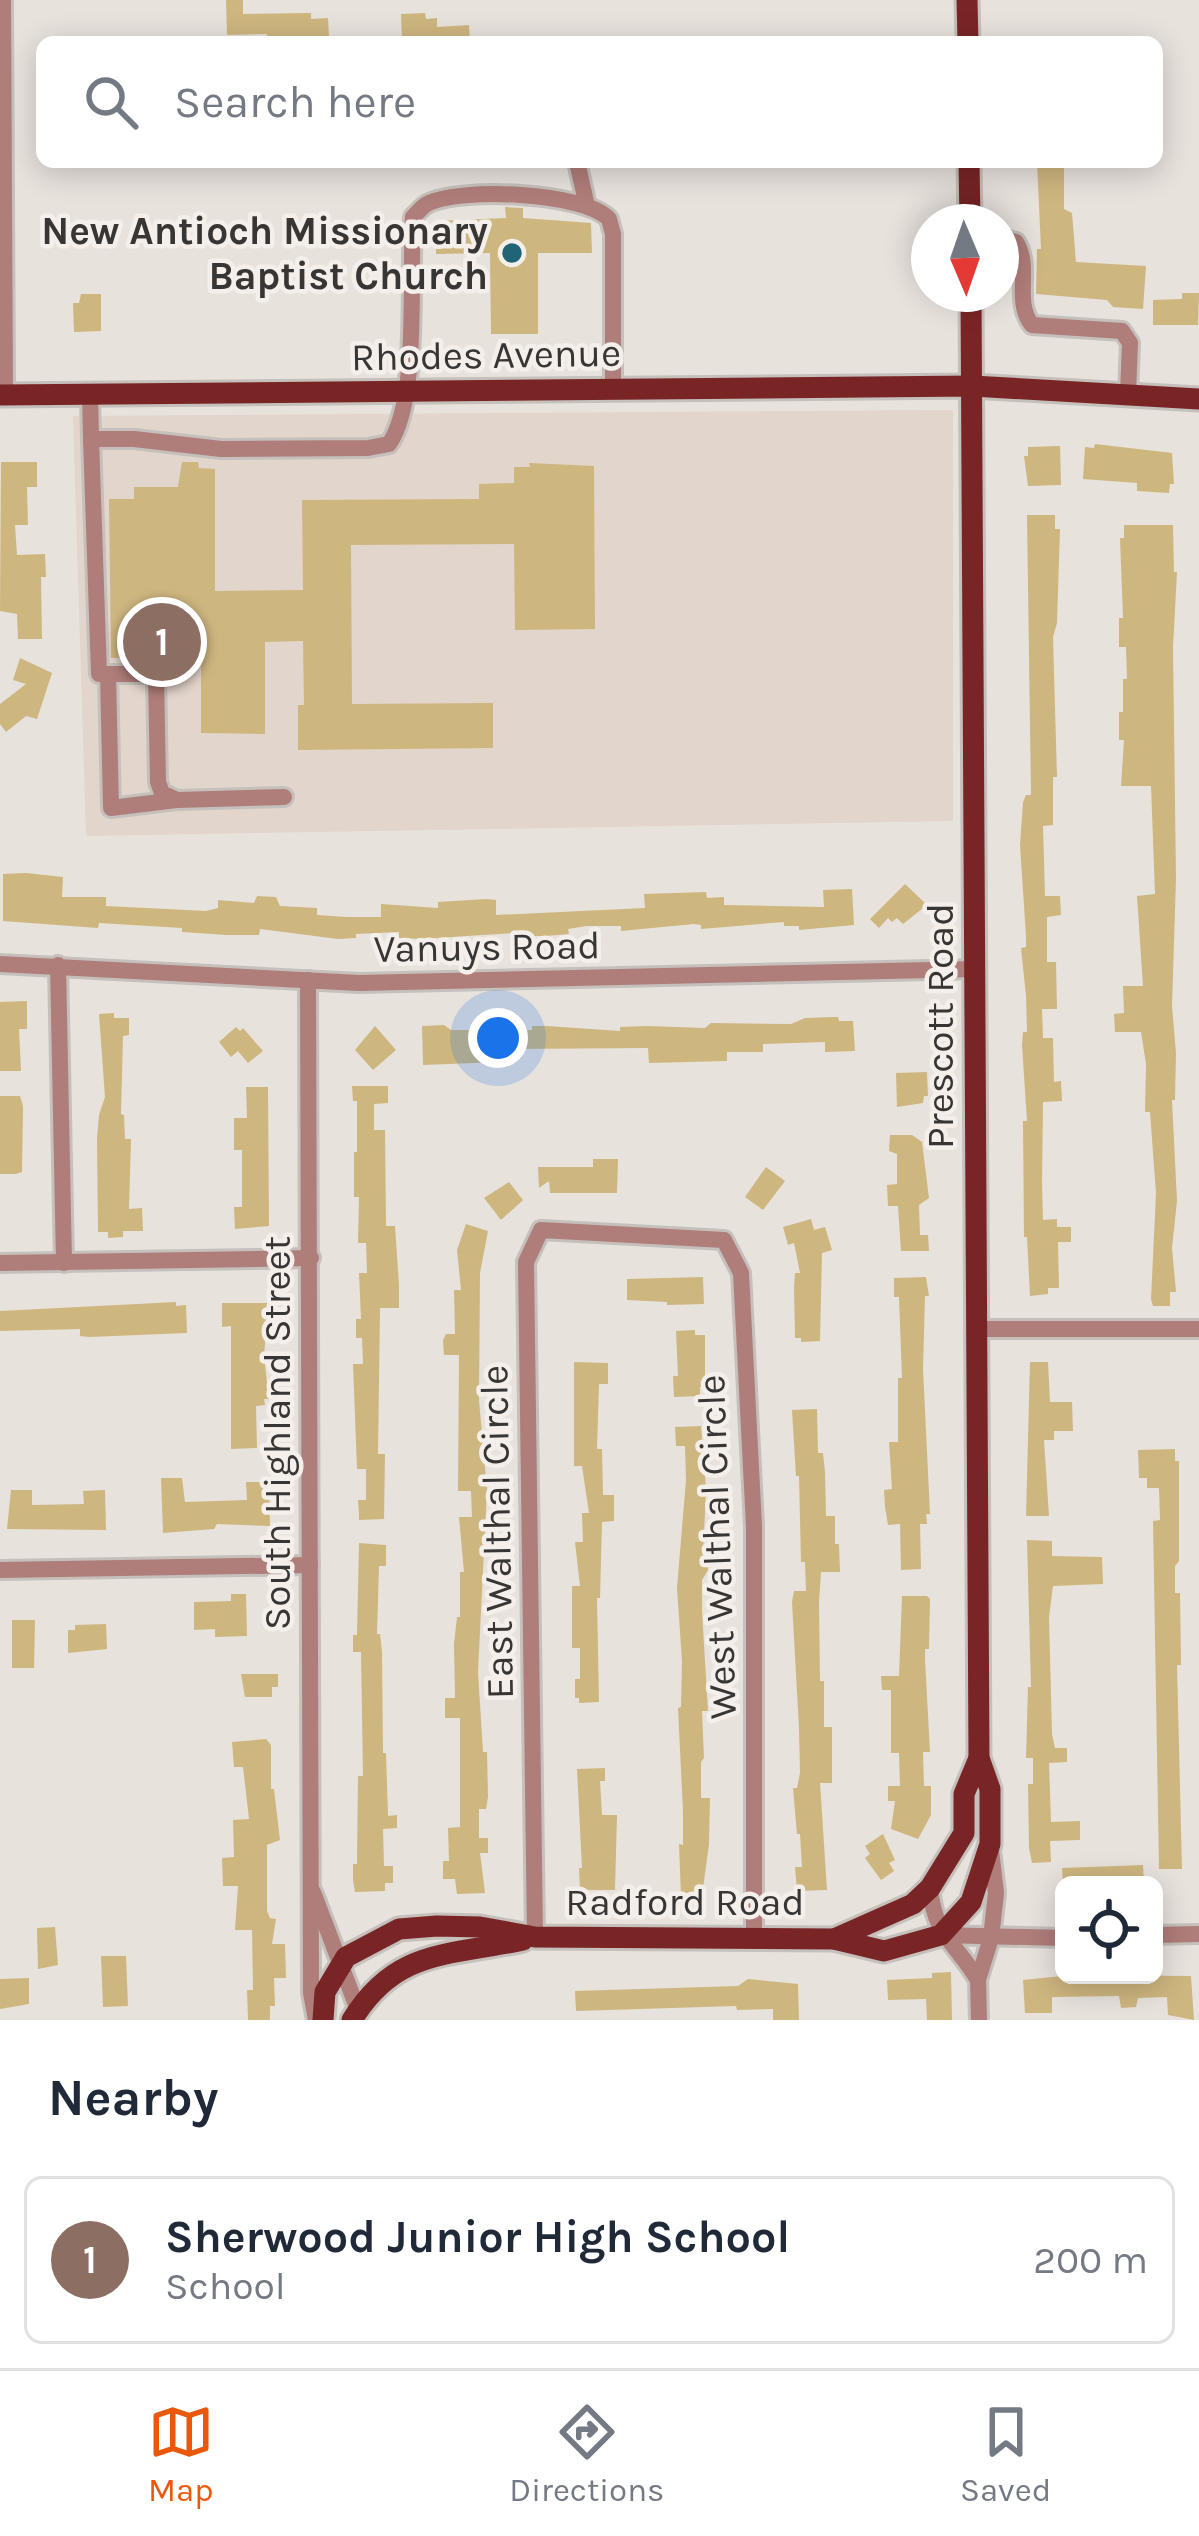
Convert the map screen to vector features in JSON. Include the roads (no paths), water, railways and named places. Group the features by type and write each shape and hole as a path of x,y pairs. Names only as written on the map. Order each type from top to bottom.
{"main road":[{"path":"967,0 968,36"},
{"path":"969,168 970,204"},
{"name":"Prescott Road","path":"941,1935 971,1902 990,1844 990,1790 979,1758 971,312"},
{"name":"Rhodes Avenue","path":"3,395 972,386 1199,399"},
{"name":"Prescott Road","path":"930,1888 964,1833 964,1794 979,1758"},
{"name":"Radford Road","path":"834,1939 913,1904 930,1888"},
{"name":"Radford Road","path":"342,1964 362,1946 399,1929 480,1927 535,1937 834,1939 884,1951 941,1935"},
{"name":"Radford Road","path":"355,2015 386,1977 407,1965 458,1949 535,1937"},
{"path":"320,2020 325,1993 342,1964"}],"street":[{"path":"3,0 3,395"},
{"path":"578,168 587,206"},
{"path":"92,439 221,449 388,444 402,425 406,392 413,217 425,205 448,198 544,194 587,206 610,219 613,389"},
{"path":"1019,247 1023,253 1023,314 1032,325 1122,331 1130,343 1128,394"},
{"path":"90,394 99,674 156,674 158,782 162,793 177,800"},
{"path":"109,674 111,808 177,800 284,797"},
{"name":"Vanuys Road","path":"0,964 359,983 976,969"},
{"path":"58,965 64,1263"},
{"name":"South Highland Street","path":"308,980 311,1993 320,2020"},
{"name":"East Walthal Circle","path":"535,1937 526,1262 541,1230 642,1233"},
{"name":"West Walthal Circle","path":"642,1233 724,1240 741,1274 754,1526 754,1939"},
{"path":"0,1263 311,1258"},
{"path":"978,1328 1199,1329"},
{"path":"0,1570 310,1565"},
{"name":"Prescott Road","path":"979,2020 978,1980 991,1938 996,1893 990,1844"},
{"name":"South Highland Street","path":"311,1886 342,1964 355,2015"},
{"path":"930,1888 941,1935 978,1980"},
{"path":"1163,1935 1199,1934"},
{"name":"Radford Road","path":"941,1935 1055,1938"}],"place":[{"name":"New Antioch Missionary Baptist Church","path":"512,253"},
{"name":"Sherwood Junior High School","path":"162,642"}]}
